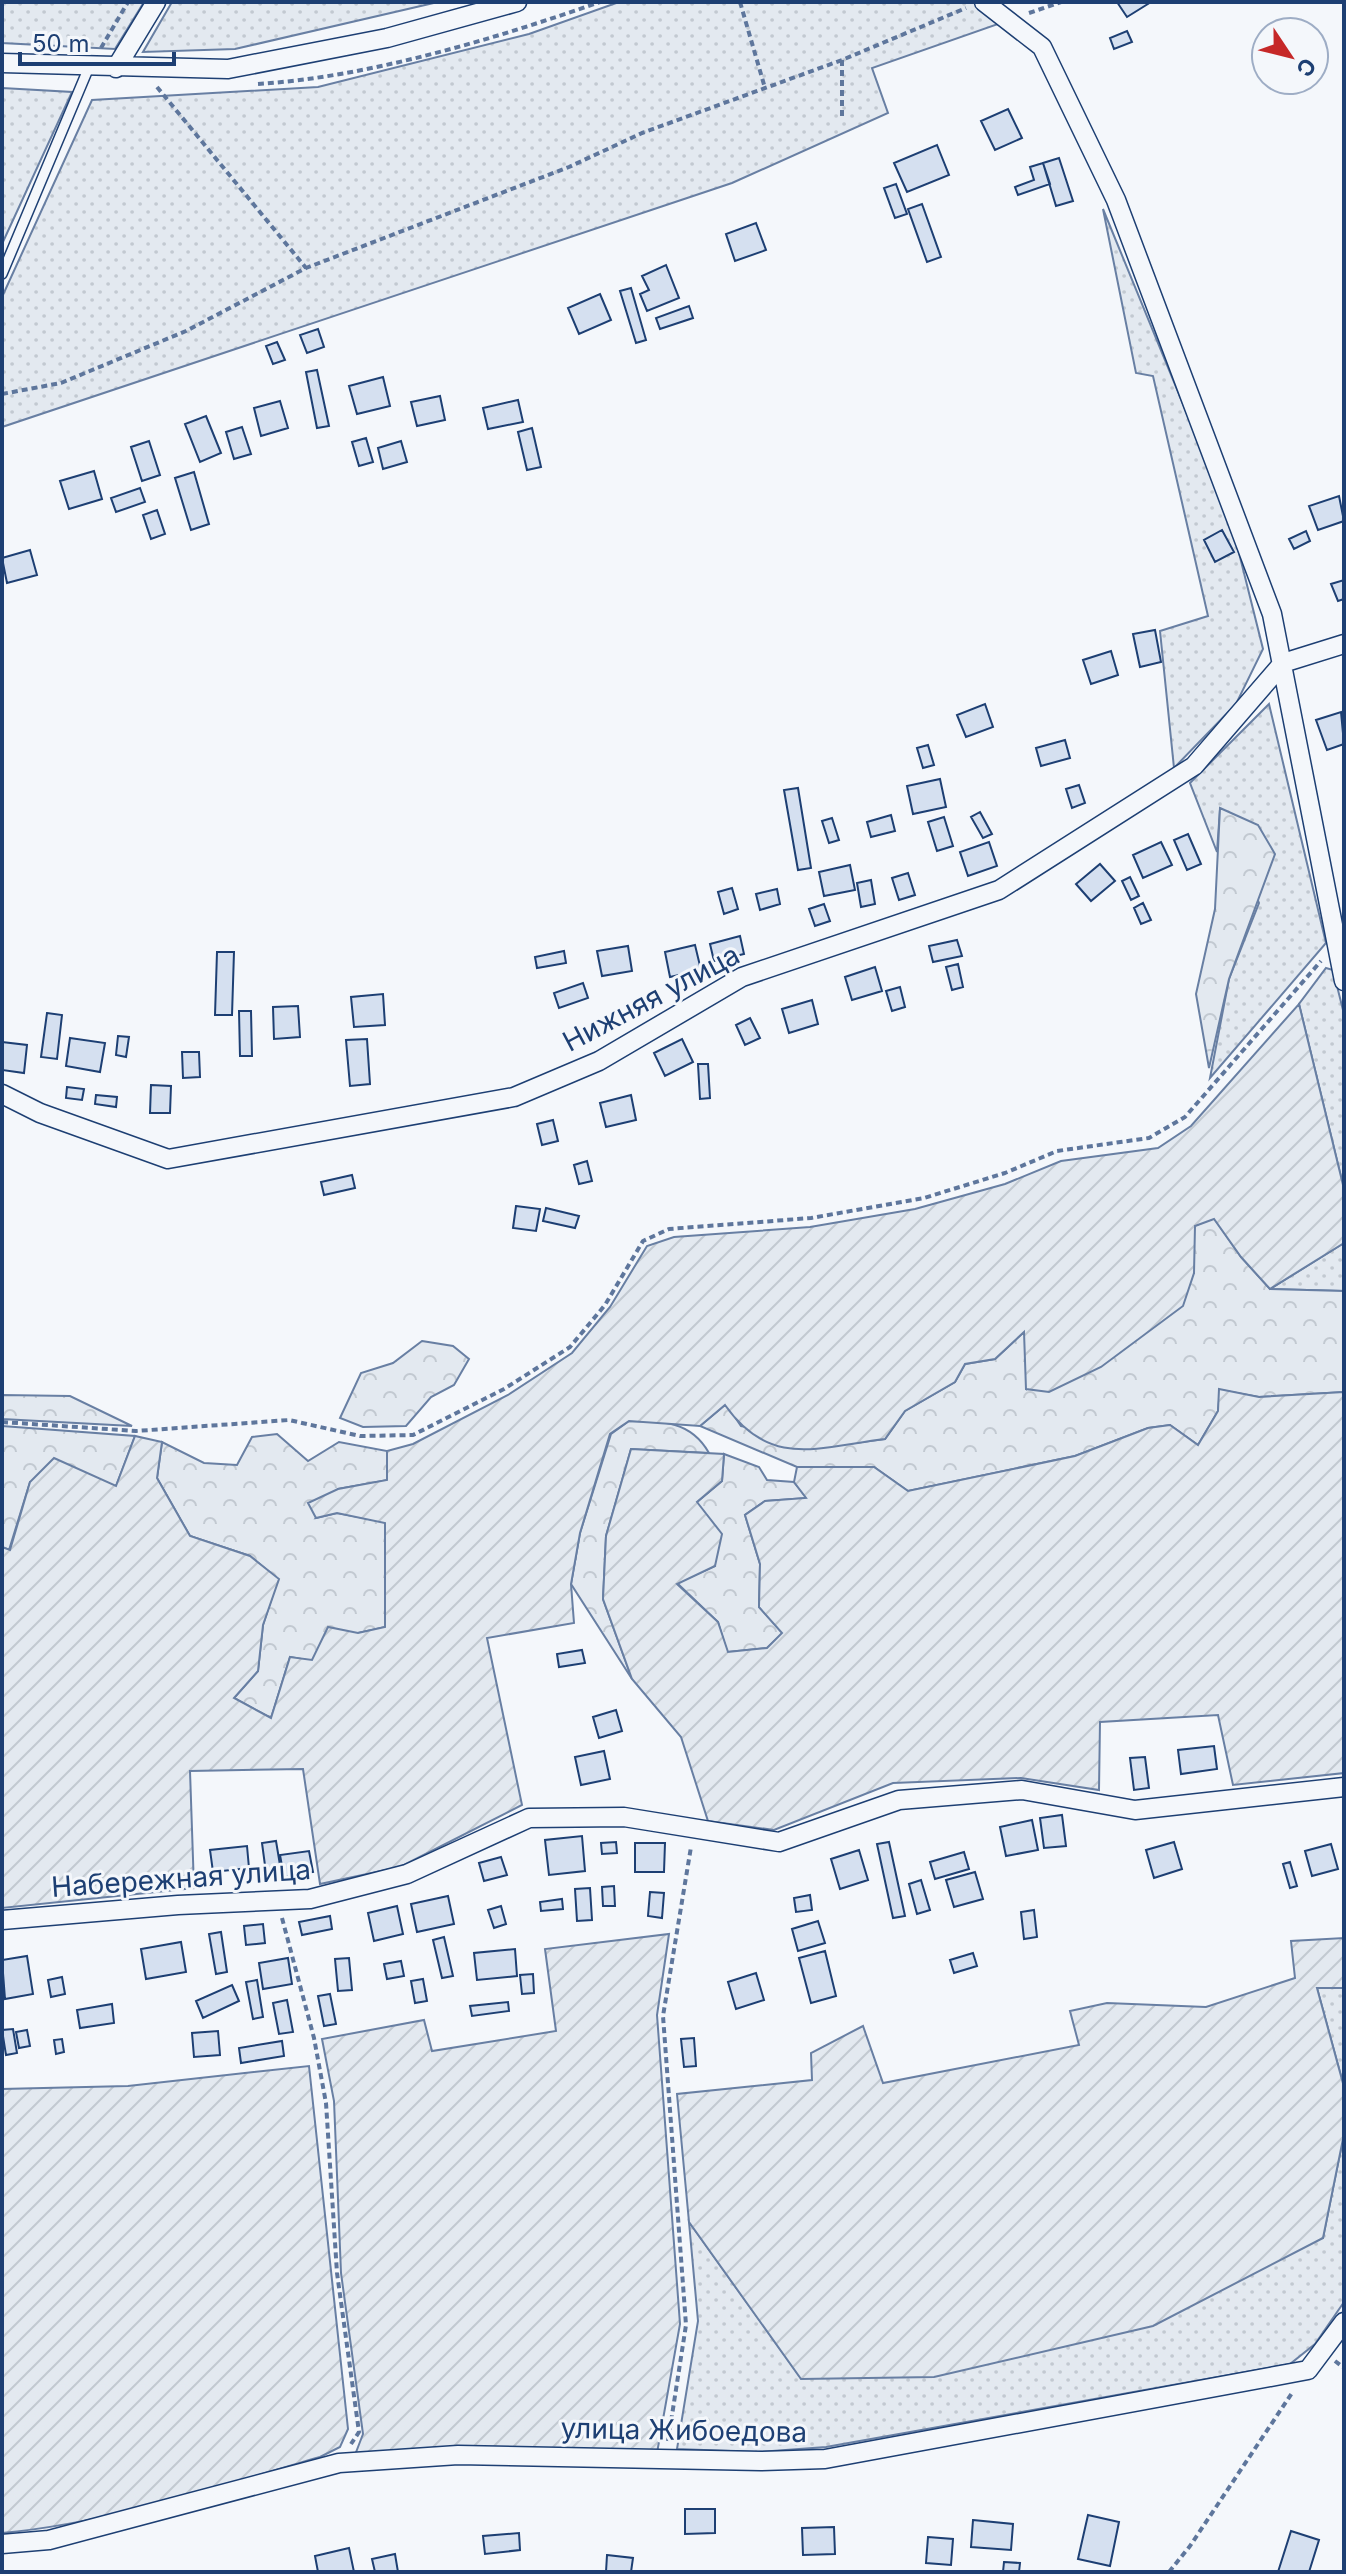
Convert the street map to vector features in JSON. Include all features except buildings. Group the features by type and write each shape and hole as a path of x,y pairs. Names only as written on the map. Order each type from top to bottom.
{"street":[{"path":"116,68 156,2"},
{"path":"2,63 228,69 387,38 517,2"},
{"path":"981,2 1042,47 1116,200 1272,614 1344,981"},
{"path":"1283,663 1344,644"},
{"name":"Нижняя улица","path":"2,1094 40,1113 168,1159 514,1097 599,1061 742,977 999,890 1194,766 1283,663"},
{"name":"Набережная улица","path":"2,1920 178,1905 310,1899 407,1874 529,1818 624,1817 779,1842 899,1800 1022,1790 1135,1810 1344,1787"},
{"path":"1308,2370 1344,2322"},
{"name":"улица Жибоедова","path":"2,2544 49,2540 339,2463 458,2455 825,2459 1308,2370"}],"lane":[{"path":"2,274 89,67"}],"path":[{"path":"89,67 128,2"},
{"path":"740,2 765,88"},
{"path":"2,394 61,383 135,354 306,268 569,167 642,133 842,60 981,2"},
{"path":"1008,21 1061,2"},
{"path":"842,60 842,120"},
{"path":"145,68 306,268"},
{"path":"2,1422 136,1431 289,1420 360,1436 413,1435 504,1389 570,1347 605,1305 643,1241 669,1229 811,1218 924,1198 1005,1173 1057,1151 1149,1138 1185,1117 1336,944"},
{"path":"665,2459 686,2325 663,2016 694,1829"},
{"path":"277,1901 314,2038 326,2103 337,2273 359,2432 339,2463"},
{"path":"1169,2572 1190,2546 1308,2370"}],"green space":[{"path":"2,2 144,2 115,49 2,43"},
{"path":"172,2 438,2 235,49 143,52"},
{"path":"619,2 973,2 1001,23 872,68 888,113 732,183 2,427 2,297 92,100 318,87 529,34"},
{"path":"2,88 72,92 2,244"},
{"path":"1103,209 1231,521 1263,649 1236,704 1174,768 1160,631 1208,616 1153,376 1136,373"},
{"path":"1269,704 1326,943 1210,1078 1229,979 1259,903 1220,809 1217,852 1190,783"},
{"path":"1220,808 1258,825 1275,854 1229,979 1209,1068 1196,994 1215,909"},
{"path":"1326,968 1333,970 1344,1014 1344,1189 1299,1004"},
{"path":"1299,1004 1344,1189 1344,1243 1270,1289 1241,1257 1214,1219 1195,1226 1194,1273 1183,1306 1101,1367 1049,1392 1026,1389 1024,1332 995,1359 965,1364 955,1382 905,1411 885,1439 817,1449 778,1446 742,1425 725,1405 700,1426 629,1421 610,1434 580,1533 571,1584 574,1623 487,1638 522,1805 400,1867 320,1884 303,1769 190,1771 194,1888 2,1908 2,1547 10,1550 30,1482 54,1458 116,1486 135,1436 162,1442 157,1478 190,1536 250,1556 279,1579 263,1625 258,1671 234,1698 271,1718 290,1657 312,1660 328,1627 358,1633 385,1627 385,1523 337,1513 316,1518 308,1503 338,1489 387,1480 387,1451 413,1444 508,1395 572,1353 610,1307 647,1246 674,1237 810,1227 915,1209 1005,1184 1061,1161 1158,1148 1191,1126"},
{"path":"1214,1218 1241,1257 1270,1289 1344,1291 1344,1392 1259,1397 1220,1390 1218,1411 1198,1445 1170,1425 1148,1428 1075,1456 908,1491 874,1467 797,1467 700,1426 726,1404 741,1426 847,1444 885,1439 905,1411 955,1382 965,1364 995,1359 1025,1331 1027,1389 1194,1273 1194,1226"},
{"path":"1344,1243 1344,1291 1270,1289"},
{"path":"422,1341 453,1346 469,1359 454,1385 431,1397 406,1426 363,1427 340,1418 361,1373 393,1363"},
{"path":"1219,1389 1259,1397 1344,1392 1344,1773 1233,1785 1218,1715 1100,1722 1099,1790 1021,1778 893,1783 774,1830 708,1821 681,1737 632,1679 603,1599 606,1536 631,1449 724,1454 722,1481 697,1502 722,1534 715,1566 677,1584 718,1622 728,1652 767,1648 782,1633 759,1607 760,1564 745,1515 765,1501 806,1498 794,1482 797,1467 874,1467 908,1491 1075,1456 1148,1428 1170,1425 1198,1445 1218,1411"},
{"path":"2,1395 70,1396 132,1426 2,1419"},
{"path":"629,1421 665,1423 685,1429 702,1442 709,1453 631,1449 606,1536 603,1599 632,1679 571,1584 580,1533 611,1434"},
{"path":"2,1426 135,1436 116,1486 30,1482 9,1550 2,1547"},
{"path":"277,1434 308,1461 339,1442 387,1451 388,1480 338,1489 316,1518 337,1513 385,1522 385,1627 358,1633 312,1661 290,1657 271,1718 234,1698 258,1671 263,1625 278,1579 250,1556 190,1536 157,1478 162,1442 204,1463 237,1465 252,1437"},
{"path":"724,1454 759,1467 767,1480 794,1482 807,1498 765,1501 745,1515 760,1564 759,1607 783,1633 767,1648 727,1652 718,1622 677,1583 715,1566 697,1502 722,1481"},
{"path":"669,1934 657,2015 680,2324 657,2453 355,2455 363,2434 341,2273 334,2101 322,2039 424,2020 432,2051 556,2031 545,1949"},
{"path":"1344,1938 1344,1988 1317,1988 1344,2087 1344,2134 1323,2238 1153,2326 934,2377 801,2379 689,2222 677,2094 812,2080 811,2053 863,2026 883,2083 1079,2045 1070,2011 1107,2003 1206,2007 1295,1978 1291,1941"},
{"path":"1317,1988 1344,1988 1344,2087"},
{"path":"309,2066 348,2429 340,2447 320,2457 123,2512 2,2533 2,2089 128,2086"},
{"path":"1344,2134 1344,2302 1315,2344 1290,2364 826,2447 758,2452 677,2449 698,2321 689,2222 801,2378 1323,2238"}]}
